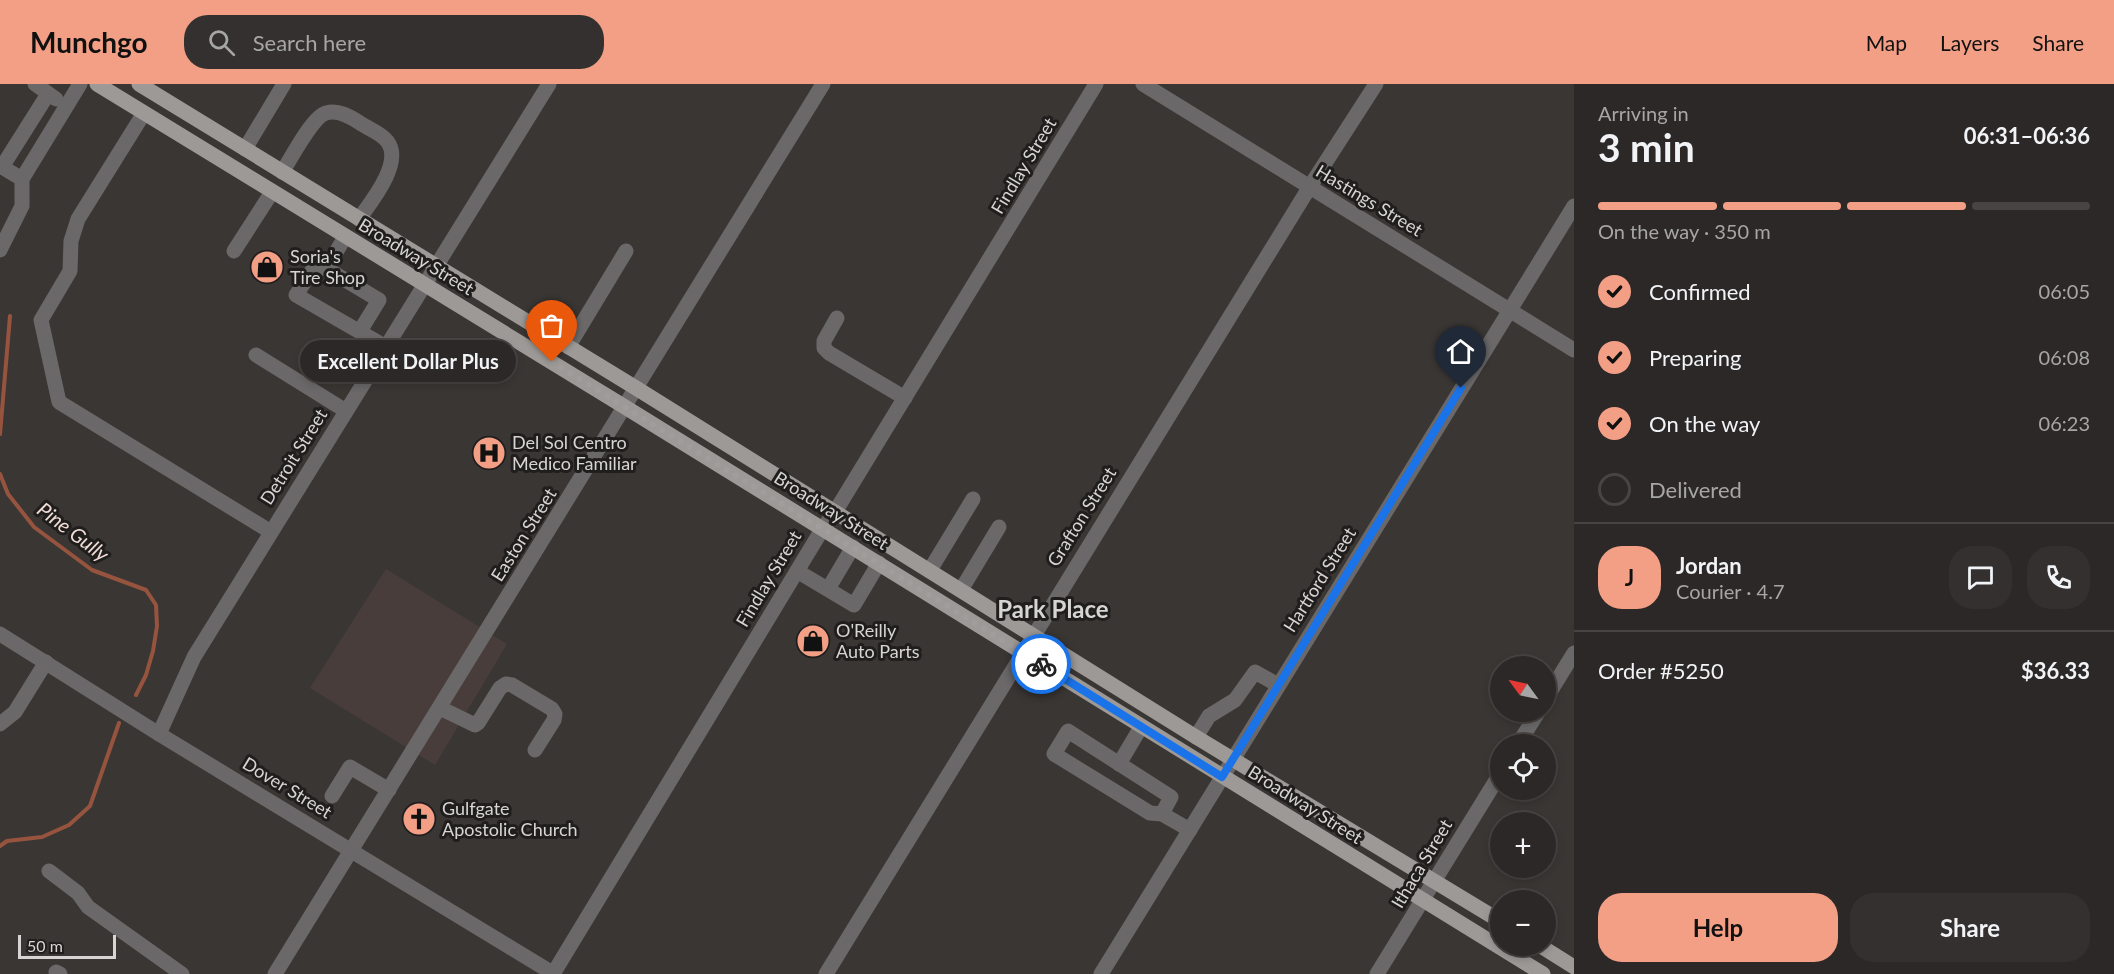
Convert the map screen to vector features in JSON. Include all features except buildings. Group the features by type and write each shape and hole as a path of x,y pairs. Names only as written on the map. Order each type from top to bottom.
{"main road":[{"name":"Broadway Street","path":"97,84 823,528 1543,974"},
{"name":"Broadway Street","path":"140,84 636,388 1233,759 1490,915"},
{"path":"272,192 283,173"},
{"path":"1556,956 1574,967"}],"street":[{"path":"34,84 66,106"},
{"path":"0,250 22,206 22,179 80,84"},
{"path":"245,149 284,84"},
{"name":"Detroit Street","path":"159,734 194,657 549,84"},
{"name":"Easton Street","path":"275,974 823,84"},
{"name":"Findlay Street","path":"554,974 823,528 835,512 1096,84"},
{"name":"Hastings Street","path":"1143,84 1574,350"},
{"name":"Grafton Street","path":"826,974 1022,652 1309,188 1376,84"},
{"path":"22,179 3,167 48,94"},
{"path":"144,113 78,219 71,241 70,271 41,320 59,402 271,532"},
{"path":"283,173 315,121 325,113 343,114 366,127 388,142 392,150 392,164 386,178 359,219"},
{"path":"234,251 272,192"},
{"name":"Hartford Street","path":"1101,974 1574,206"},
{"path":"326,269 345,237"},
{"path":"568,347 626,251"},
{"path":"360,331 379,300 317,263 296,295 386,346"},
{"path":"837,318 824,341 824,348 905,398"},
{"path":"256,355 346,411"},
{"path":"930,570 973,499"},
{"path":"961,590 999,527"},
{"path":"828,589 853,547"},
{"path":"797,571 854,605 879,563"},
{"name":"Dover Street","path":"0,634 159,734 554,974"},
{"path":"1556,682 1574,653"},
{"path":"0,724 15,712 46,662"},
{"path":"1196,736 1209,716 1235,700 1255,672 1278,685"},
{"path":"440,708 475,725 500,688 506,684 512,685 552,709 555,714 554,720 535,750"},
{"path":"1119,764 1142,727"},
{"path":"1162,814 1171,797 1068,731 1054,754 1150,813 1162,814 1190,830"},
{"path":"332,796 350,766 389,790"},
{"name":"Ithaca Street","path":"1377,974 1490,790"},
{"path":"49,870 78,893 88,907 182,974"}],"shaded area":[{"path":"386,569 507,644 435,765 310,688"}],"waterway":[{"name":"Pine Gully","path":"0,434 10,316"},
{"name":"Pine Gully","path":"0,474 8,494 34,527 92,570 146,590 156,605 157,626 153,651 146,675 136,695"},
{"name":"Pine Gully","path":"0,846 7,841 42,837 69,825 90,806 119,723"}],"way so far":[{"path":"552,362 1041,664"}],"place":[{"name":"Soria's Tire Shop","path":"267,267"},
{"name":"Excellent Dollar Plus","path":"552,362"},
{"name":"Del Sol Centro Medico Familiar","path":"489,453"},
{"name":"O'Reilly Auto Parts","path":"813,641"},
{"name":"Gulfgate Apostolic Church","path":"419,819"}],"district":[{"name":"Park Place","path":"1053,610"}],"route":[{"path":"1041,664 1222,777 1461,388"}]}
